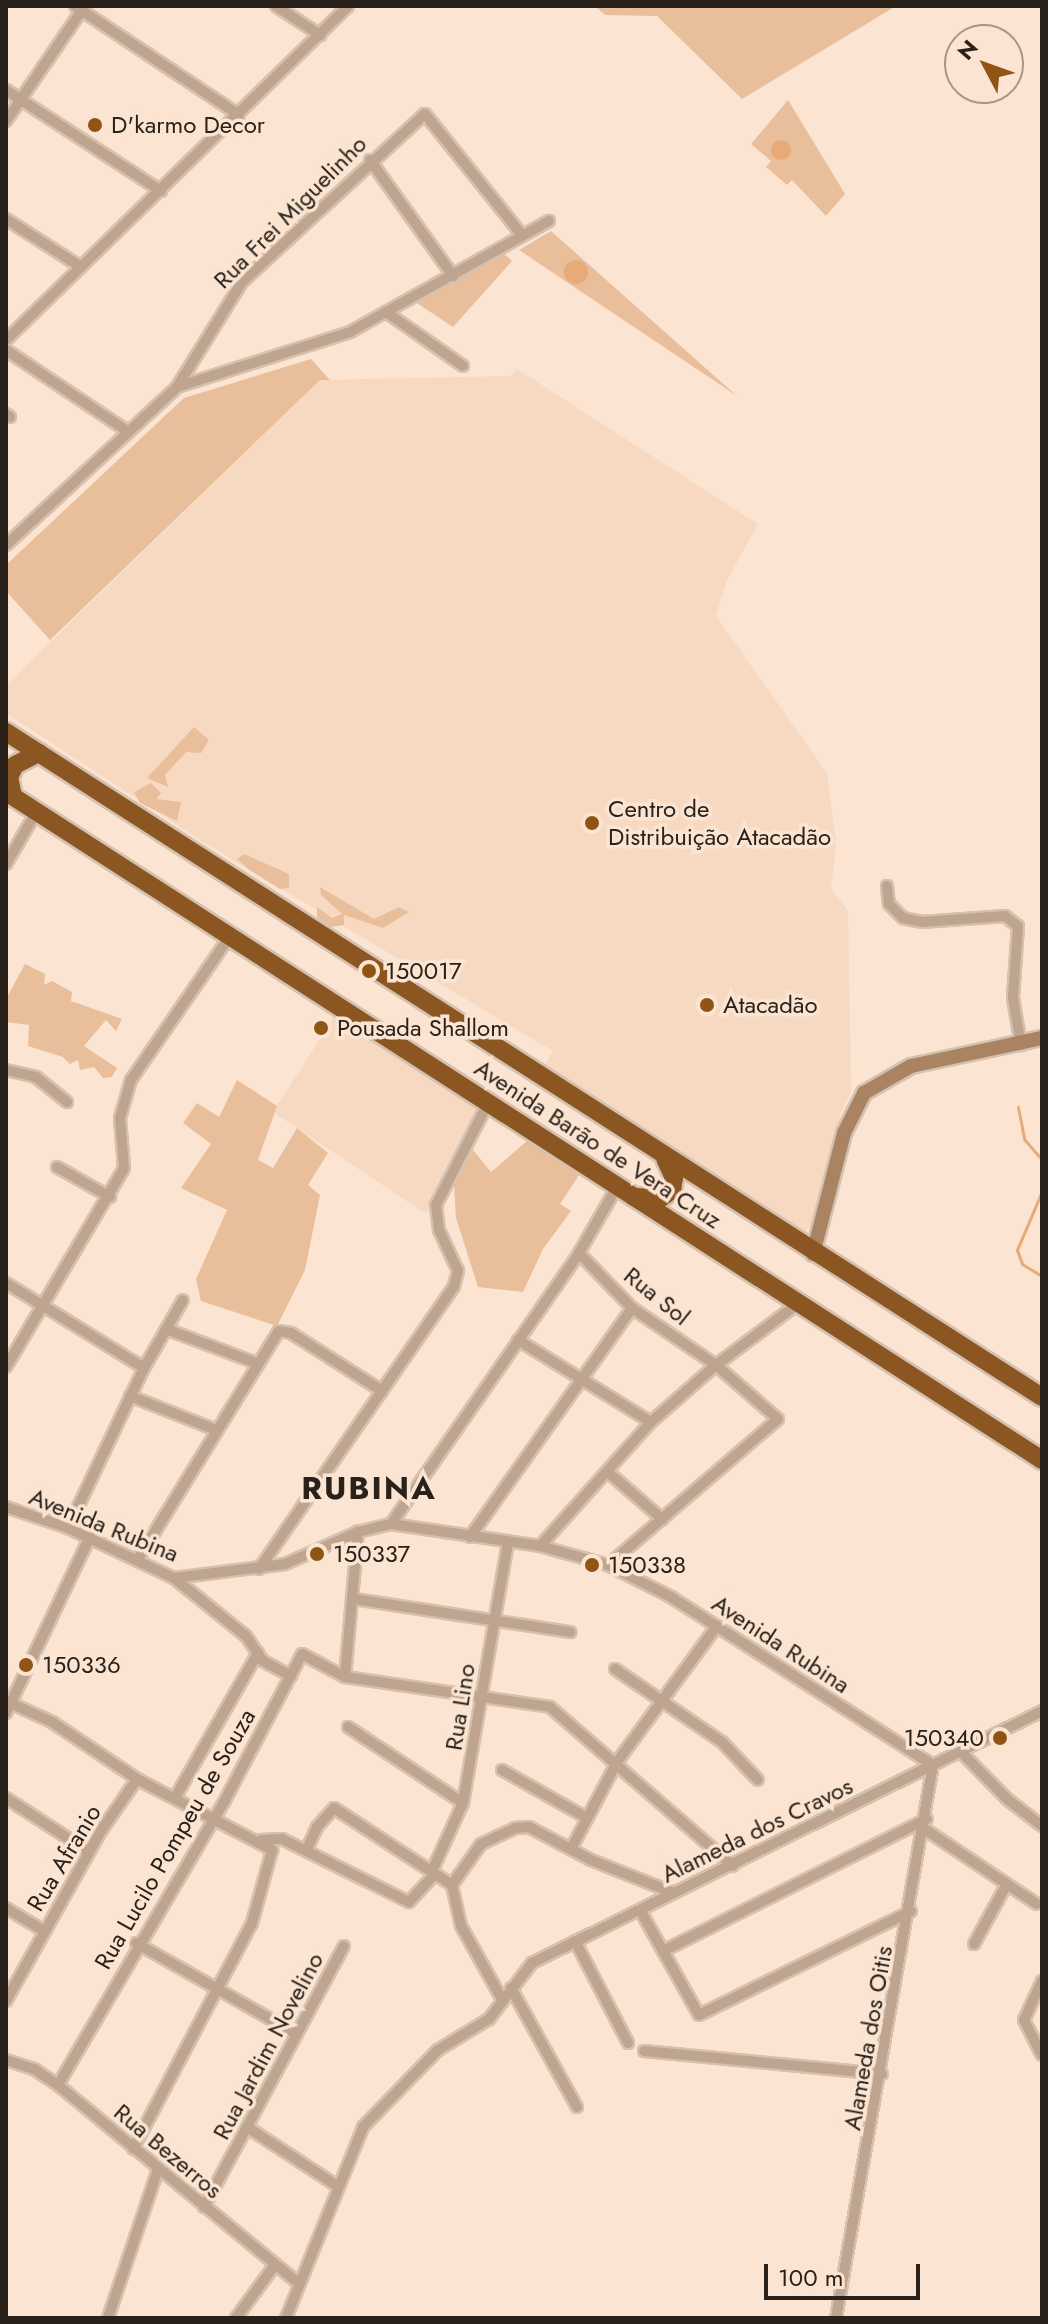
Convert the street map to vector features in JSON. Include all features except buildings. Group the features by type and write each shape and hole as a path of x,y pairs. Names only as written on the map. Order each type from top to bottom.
{"highway":[{"name":"Avenida Barão de Vera Cruz","path":"6,732 813,1254 1042,1397"},
{"path":"9,794 9,777 15,765 39,753"},
{"name":"Avenida Barão de Vera Cruz","path":"9,794 1042,1460"},
{"path":"624,1192 661,1198 672,1190 674,1178 662,1155"},
{"path":"1023,1448 1042,1466"}],"street":[{"path":"276,6 320,35"},
{"path":"6,340 348,6"},
{"path":"6,121 81,8 239,115"},
{"path":"6,90 161,191"},
{"name":"Rua Frei Miguelinho","path":"6,545 177,387 242,282 370,160 425,114 432,118 522,235"},
{"path":"370,160 453,276"},
{"path":"6,219 81,267"},
{"path":"177,387 318,346 453,276 549,221"},
{"path":"386,312 463,366"},
{"path":"6,350 127,431"},
{"path":"6,864 37,811"},
{"path":"887,886 889,904 903,918 922,922 1005,916 1018,926 1013,998 1021,1045"},
{"path":"6,1367 41,1305 110,1197 126,1161 120,1118 125,1093 230,936"},
{"path":"813,1254 844,1133 864,1093 911,1066 1021,1045 1042,1038"},
{"path":"6,1070 36,1077 67,1102"},
{"path":"259,1569 458,1278 439,1230 436,1205 488,1103"},
{"path":"57,1167 110,1197"},
{"path":"391,1524 624,1192"},
{"name":"Rua Sol","path":"579,1253 632,1308 716,1365 778,1419 662,1519"},
{"path":"6,1283 144,1368"},
{"path":"68,1528 144,1368 183,1300"},
{"path":"540,1546 651,1422 716,1365 799,1303"},
{"path":"470,1537 632,1308"},
{"path":"166,1329 256,1363"},
{"path":"138,1559 274,1335 285,1330 382,1391"},
{"path":"518,1340 651,1422"},
{"path":"130,1396 216,1430"},
{"path":"608,1472 662,1519 608,1565"},
{"name":"Avenida Rubina","path":"6,1507 90,1537 174,1578 285,1564 358,1532 391,1524 540,1546 608,1565 717,1626 933,1765"},
{"path":"345,1677 358,1532"},
{"path":"90,1537 8,1706 52,1722 137,1779 260,1840 273,1854 252,1923 133,2149"},
{"name":"Rua Lino","path":"433,1872 463,1803 508,1543"},
{"path":"174,1578 246,1636 258,1653 291,1676 302,1654 345,1677 550,1707 617,1762 733,1866"},
{"path":"354,1599 570,1632"},
{"path":"571,1849 617,1762 717,1626"},
{"path":"176,1796 258,1653"},
{"path":"615,1669 722,1742 758,1780"},
{"name":"Rua Lucilo Pompeu de Souza","path":"58,2085 136,1943 214,1818 291,1676"},
{"name":"Alameda dos Cravos","path":"286,2318 363,2127 393,2092 438,2050 489,2019 532,1963 933,1765 963,1754 1042,1711"},
{"path":"348,1727 463,1803"},
{"path":"963,1754 1007,1799 1042,1826"},
{"name":"Alameda dos Oitis","path":"836,2318 911,1911 933,1765"},
{"path":"502,1770 587,1818"},
{"name":"Rua Afranio","path":"6,2001 89,1852 137,1779"},
{"path":"6,1798 89,1852"},
{"path":"306,1851 317,1827 334,1808 452,1885 461,1926 503,2001"},
{"path":"663,1951 926,1825 1037,1904"},
{"path":"452,1885 481,1844 515,1828 540,1831 571,1849 674,1893"},
{"path":"260,1840 282,1839 409,1902 433,1872"},
{"path":"974,1944 1007,1884"},
{"path":"6,1908 44,1931"},
{"path":"640,1910 699,2015 911,1911"},
{"path":"575,1941 628,2043"},
{"path":"136,1943 297,2034"},
{"name":"Rua Jardim Novelino","path":"204,2207 344,1946"},
{"path":"1042,1981 1024,2020 1042,2055"},
{"path":"511,1988 577,2107"},
{"path":"644,2051 882,2074"},
{"name":"Rua Bezerros","path":"6,2060 34,2069 58,2085 157,2172 299,2284"},
{"path":"247,2127 337,2186"},
{"path":"108,2318 157,2172"},
{"path":"236,2318 275,2265"}],"shaded area":[{"path":"595,6 896,6 742,99 657,16 605,15"},
{"path":"788,100 845,194 826,216 792,180 787,185 766,167 771,161 751,144"},
{"path":"781,140 788,143 791,150 788,157 781,160 774,157 771,150 774,143"},
{"path":"551,231 737,396 519,250"},
{"path":"504,254 512,261 453,327 417,303"},
{"path":"576,260 584,264 588,272 584,280 576,284 568,280 564,272 568,264"},
{"path":"311,359 330,380 320,380 50,640 6,591 6,565 184,398"},
{"path":"517,369 758,524 727,580 716,616 827,773 836,844 831,889 848,911 851,1091 840,1115 817,1220 800,1236 542,1069 553,1051 203,842 6,713 6,685 320,380 511,376"},
{"path":"194,727 209,740 201,753 186,752 165,775 168,787 147,778"},
{"path":"151,783 161,793 156,799 181,802 177,821 140,803 134,792"},
{"path":"244,854 289,874 289,888 280,889 251,871 237,859"},
{"path":"320,887 374,919 399,907 409,912 383,928 344,915 344,925 331,927 317,917 317,907 332,918 342,914 321,895"},
{"path":"25,964 45,974 44,985 52,981 72,992 71,1001 122,1019 116,1031 106,1020 84,1046 117,1068 112,1077 103,1078 94,1067 80,1070 78,1060 70,1064 63,1057 28,1046 29,1025 6,1022 6,999"},
{"path":"342,1005 487,1102 426,1214 273,1112"},
{"path":"237,1080 277,1106 258,1160 273,1168 297,1128 328,1153 308,1185 320,1195 305,1270 277,1326 201,1301 196,1279 227,1210 181,1188 211,1144 183,1123 197,1103 219,1117"},
{"path":"527,1141 579,1175 560,1204 571,1211 543,1249 523,1292 478,1287 456,1218 454,1184 473,1150 491,1172"}],"waterway":[{"path":"1018,1107 1024,1139 1042,1160"},
{"path":"1042,1191 1017,1250 1022,1264 1042,1276"}],"place":[{"name":"D'karmo Decor","path":"95,125"},
{"name":"Centro de Distribuição Atacadão","path":"592,823"},
{"name":"150017","path":"369,971"},
{"name":"Atacadão","path":"707,1005"},
{"name":"Pousada Shallom","path":"321,1028"},
{"name":"150337","path":"317,1554"},
{"name":"150338","path":"592,1565"},
{"name":"150336","path":"26,1665"},
{"name":"150340","path":"1000,1738"}],"district":[{"name":"RUBINA","path":"369,1488"}]}
